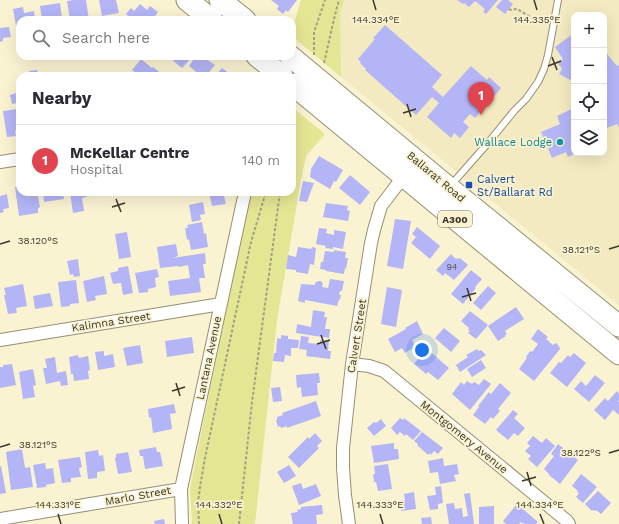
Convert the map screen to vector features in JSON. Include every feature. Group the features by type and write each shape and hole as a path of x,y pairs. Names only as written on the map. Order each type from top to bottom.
{"highway":[{"path":"187,0 207,16"},
{"path":"220,0 240,16"},
{"path":"261,60 274,72"},
{"name":"Ballarat Road","path":"295,60 619,326"},
{"name":"Ballarat Road","path":"296,87 619,354"}],"street":[{"path":"0,162 16,160"},
{"name":"Calvert Street","path":"349,524 345,495 343,448 352,364 374,230 381,206 416,160"},
{"name":"Lantana Avenue","path":"182,524 181,489 244,196"},
{"name":"Kalimna Street","path":"0,340 221,304"},
{"name":"Montgomery Avenue","path":"352,364 369,366 384,371 569,524"},
{"name":"Marlo Street","path":"0,519 181,489"}],"lane":[{"path":"448,187 526,99 538,82 544,69 549,50 558,0"}],"path":[{"path":"315,59 314,32 325,0"},
{"path":"509,9 517,9 546,24"},
{"path":"199,524 198,502 205,458 251,242 265,196"},
{"path":"239,524 252,402 279,196"}],"shaded area":[{"path":"344,0 619,0 619,305 341,77 340,13"}],"green space":[{"path":"301,0 344,0 340,13 341,77 296,39 296,17"},
{"path":"296,110 325,134 306,156 301,180 277,320 255,524 192,524 190,488 249,196 296,196"}],"building":[{"path":"86,0 88,16 69,16 67,1"},
{"path":"99,0 116,0 119,13 102,16"},
{"path":"271,0 297,0 288,12 286,10 283,14 277,9 279,6"},
{"path":"457,0 498,0 486,14 483,12 485,9 475,1 469,7"},
{"path":"502,0 508,0 513,4 505,14 496,7"},
{"path":"60,3 62,16 41,16 40,6"},
{"path":"140,4 147,10 150,6 158,12 155,16 128,16 126,14 131,8 134,11"},
{"path":"23,7 24,13 34,11 35,16 16,16 16,26 13,9"},
{"path":"385,25 442,75 432,87 443,97 471,66 487,80 489,77 501,88 490,101 487,99 477,110 480,112 475,118 470,114 463,122 469,127 460,138 454,133 451,138 427,117 439,103 432,97 416,115 365,70 366,69 360,63 361,62 358,59 375,39 373,38"},
{"path":"9,27 11,37 3,38 3,41 0,42 0,28"},
{"path":"571,35 571,80 559,74 562,69 558,63 563,59 555,47"},
{"path":"607,54 616,65 619,66 619,128 617,124 607,128"},
{"path":"140,60 142,60 159,72 135,72 132,70"},
{"path":"172,60 189,60 182,68"},
{"path":"193,60 208,60 215,65 209,72 196,72 189,66"},
{"path":"222,68 227,72 218,72"},
{"path":"37,70 37,72 29,72"},
{"path":"16,93 16,103 12,104 10,95"},
{"path":"16,109 16,136 7,137 3,111"},
{"name":"Wallace Lodge","path":"571,109 571,156 568,157 566,152 552,158 541,132 560,124 557,116"},
{"path":"319,156 343,170 336,182 334,181 330,189 310,177 311,169"},
{"path":"350,175 370,192 360,205 339,188"},
{"path":"303,181 314,183 307,202 299,201"},
{"path":"7,194 9,208 3,209 4,212 0,213 0,196"},
{"path":"16,196 38,196 40,207 38,208 38,213 19,216"},
{"path":"43,196 64,196 64,199 44,202"},
{"path":"71,196 89,196 82,198 84,211 73,213"},
{"path":"210,196 224,196 226,204 212,206"},
{"path":"203,202 205,214 200,215 201,220 192,222 189,205"},
{"path":"326,203 348,206 347,210 350,211 348,221 323,217"},
{"path":"395,219 411,221 403,269 387,266"},
{"path":"202,222 204,234 206,233 208,247 191,250 189,239 187,240 185,228 188,228 187,225"},
{"path":"417,227 440,246 430,259 411,243 416,237 412,234"},
{"path":"319,228 327,229 326,233 334,235 334,230 346,232 343,249 333,247 333,249 325,248 326,246 316,244"},
{"path":"127,232 131,257 119,259 115,234"},
{"path":"176,244 178,256 173,258 205,253 206,264 203,264 205,278 199,278 201,292 170,296 168,281 190,278 188,265 160,268 157,247"},
{"path":"298,247 311,249 312,247 316,248 314,265 310,264 308,274 296,272 296,270 286,269 288,255 296,257"},
{"path":"334,250 346,252 345,258 348,258 344,274 320,269 325,251 334,252"},
{"path":"451,254 456,259 460,258 468,265 454,280 445,273 443,276 436,270"},
{"path":"78,259 80,276 74,277 73,274 70,275 67,261"},
{"path":"128,266 133,293 123,295 121,283 113,284 110,273 118,271 118,268"},
{"path":"157,269 159,277 155,278 156,287 148,289 148,292 139,293 135,273"},
{"path":"471,270 482,279 463,304 451,294"},
{"path":"104,276 107,294 95,296 96,300 87,302 83,281"},
{"path":"330,279 344,281 342,291 340,291 339,295 341,295 340,300 339,299 337,306 305,300 305,303 298,301 301,284 315,285 318,281 321,281 323,284 322,287 328,288"},
{"path":"76,280 79,303 61,307 58,282"},
{"path":"23,284 27,306 16,308 17,313 8,314 4,288"},
{"path":"488,286 496,293 481,310 473,303"},
{"path":"387,287 402,290 396,327 381,324"},
{"path":"50,293 53,306 35,309 33,296"},
{"path":"516,307 524,319 505,331 507,334 505,335 506,336 498,341 488,326"},
{"path":"313,310 325,312 324,317 327,317 325,329 330,329 329,338 296,333 297,324 311,327"},
{"path":"470,311 488,325 476,339 468,333 470,331 468,330 469,328 461,321"},
{"path":"417,321 423,334 412,340 415,347 405,353 402,348 395,352 388,339"},
{"path":"444,328 460,341 451,352 435,338"},
{"path":"538,329 548,337 546,339 553,345 556,343 560,349 534,381 519,369 530,351 532,352 538,344 531,339"},
{"path":"281,335 288,336 288,339 299,340 298,348 291,348 291,356 285,355 284,362 273,361 274,353 276,353 277,338 281,339"},
{"path":"301,336 309,337 308,343 320,344 320,340 329,341 328,351 331,351 330,359 306,356 307,350 299,349"},
{"path":"192,337 194,353 167,357 165,341"},
{"path":"140,345 143,363 127,366 123,348"},
{"path":"427,349 449,368 438,380 428,372 426,374 414,364"},
{"path":"477,349 478,351 481,350 486,355 460,372 456,365 468,357 466,355"},
{"path":"104,351 104,356 113,354 115,367 98,370 95,352"},
{"path":"574,353 586,363 567,387 550,373 559,362 561,363 568,355 570,357"},
{"path":"78,355 79,358 88,356 90,370 88,371 89,379 74,381 73,374 71,374 69,357"},
{"path":"55,357 57,373 66,371 68,385 61,386 60,381 46,384 43,368 47,368 45,359"},
{"path":"481,360 486,368 472,377 467,369"},
{"path":"12,364 16,385 0,388 0,367 3,367 3,365"},
{"path":"33,369 36,385 33,386 35,397 23,399 19,372"},
{"path":"319,373 320,383 317,383 318,395 302,397 301,387 297,388 296,375"},
{"path":"595,375 605,383 589,402 574,389 581,381 586,386"},
{"path":"484,379 491,384 470,410 452,394 461,382 464,385 467,381 472,384 474,382 479,385"},
{"path":"500,383 511,393 498,409 500,411 493,419 491,417 485,424 473,415 489,392 491,394"},
{"path":"280,387 282,401 273,402 271,388"},
{"path":"617,391 619,394 619,415 613,410 605,420 594,410 605,398 608,401"},
{"path":"316,401 321,416 287,428 287,426 281,428 280,426 278,427 276,421 277,417 283,415 282,413"},
{"path":"174,404 176,413 170,414 172,429 153,433 151,417 149,418 148,409"},
{"path":"513,410 518,414 514,418 525,428 518,436 514,433 508,440 496,430"},
{"path":"400,418 403,420 404,418 421,431 413,440 406,434 405,436 400,432 397,435 391,428"},
{"path":"381,419 386,426 374,436 367,428 374,422 376,423"},
{"path":"422,432 443,448 438,454 434,451 431,455 430,453 428,455 414,441"},
{"path":"315,433 322,441 317,446 319,448 299,468 288,457 308,437 309,439"},
{"path":"533,436 542,443 546,438 555,446 537,467 528,459 531,456 525,451 530,446 527,443"},
{"path":"394,443 394,449 398,449 399,459 374,463 371,446"},
{"path":"558,444 578,460 560,484 544,469 554,456 551,454"},
{"path":"156,447 157,452 160,452 163,466 145,469 143,456 140,456 139,450"},
{"path":"22,449 25,468 30,467 33,487 11,490 6,452"},
{"path":"98,450 99,456 103,455 105,471 97,472 97,478 88,479 85,452"},
{"path":"128,452 132,472 118,474 115,458 116,454"},
{"path":"80,457 82,467 79,468 81,477 71,478 71,482 62,483 58,460"},
{"path":"443,458 444,466 457,464 459,474 454,475 456,481 440,484 438,472 430,473 428,461"},
{"path":"45,463 46,469 53,468 55,483 46,485 46,487 37,488 33,465"},
{"path":"388,464 392,489 378,491 376,482 374,482 374,466"},
{"path":"289,465 296,476 284,483 277,472"},
{"path":"0,466 6,493 0,494"},
{"path":"581,474 597,487 583,503 576,497 579,493 572,486"},
{"path":"301,483 303,489 316,484 321,496 299,505 292,486"},
{"path":"441,486 443,503 438,504 438,509 430,510 427,496 436,495 435,487"},
{"path":"598,491 611,503 601,514 596,510 592,511 585,504"},
{"path":"414,492 416,509 401,511 399,501 405,500 404,494"},
{"path":"470,493 474,524 449,524 446,504 454,503 455,509 462,508 463,517 468,516 464,494"},
{"path":"517,504 538,522 536,524 524,524 521,522 519,524 506,524 503,521"},
{"path":"322,505 323,514 316,515 317,524 293,524 291,513 298,512 297,510 301,509 301,507"},
{"path":"494,506 494,524 479,524 479,507"},
{"path":"431,517 432,524 422,524 421,518"},
{"path":"164,519 165,524 155,524 154,521"}],"place":[{"name":"McKellar Centre","path":"481,115"},
{"name":"Wallace Lodge","path":"560,142"},
{"name":"Calvert St/Ballarat Rd","path":"469,185"}]}
